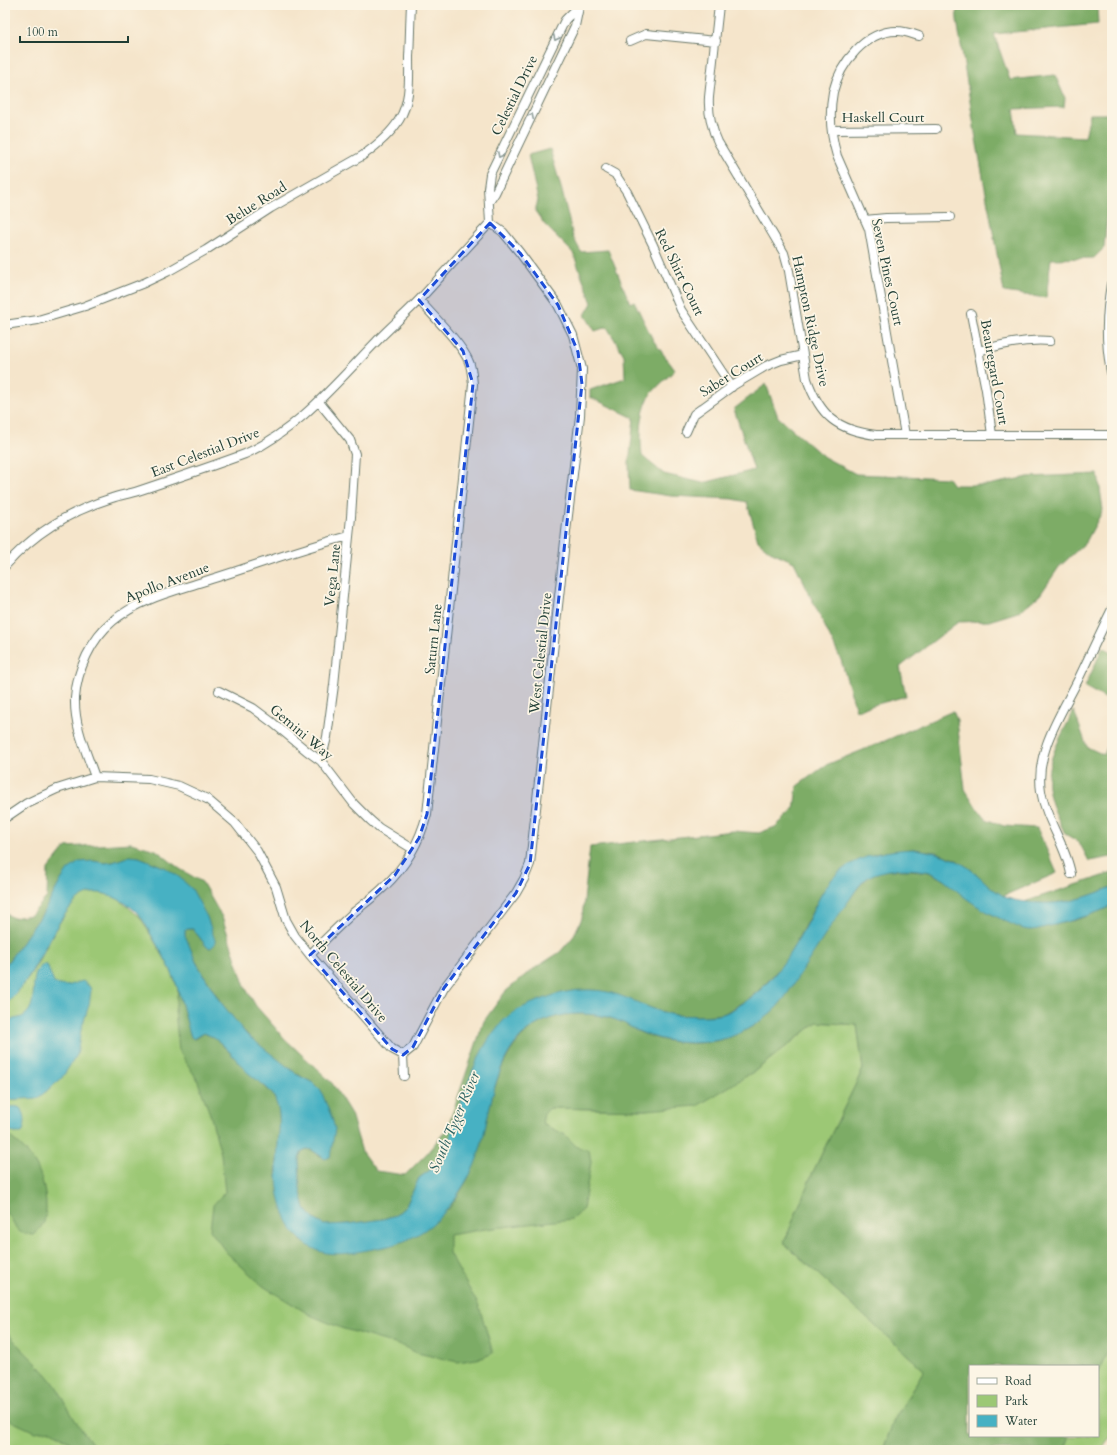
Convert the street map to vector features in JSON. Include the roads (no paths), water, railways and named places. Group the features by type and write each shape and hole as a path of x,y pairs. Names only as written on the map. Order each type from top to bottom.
{"street":[{"name":"Belue Road","path":"5,325 38,320 85,306 144,283 167,272 206,250 271,208 362,156 373,148 395,126 400,119 406,104 408,89 411,5"},
{"name":"Hampton Ridge Drive","path":"719,5 709,96 711,126 718,142 784,254 789,271 807,379 813,395 823,410 837,423 852,431 876,435 1112,435"},
{"name":"Celestial Drive","path":"490,223 488,188 490,174 565,20 579,6"},
{"name":"Celestial Drive","path":"489,202 495,193 575,26 579,6"},
{"name":"Seven Pines Court","path":"905,435 869,229 837,156 832,130 831,112 836,81 844,66 855,52 872,39 890,32 905,32 919,36"},
{"path":"630,41 646,34 716,42"},
{"name":"Haskell Court","path":"832,130 936,129"},
{"name":"Red Shirt Court","path":"606,169 615,174 627,192 681,310 732,387"},
{"path":"865,220 886,218 950,217"},
{"name":"East Celestial Drive","path":"5,566 35,536 68,516 96,504 136,492 258,449 281,434 319,402 389,328 419,300 490,223"},
{"name":"West Celestial Drive","path":"403,1055 413,1047 444,988 520,887 530,864 580,416 582,368 576,346 566,320 558,305 533,270 503,232 490,223"},
{"path":"1112,284 1107,326 1112,372"},
{"name":"Saturn Lane","path":"310,955 340,925 384,887 400,869 419,838 427,814 473,384 472,372 463,351 419,300"},
{"name":"Beauregard Court","path":"971,314 986,390 992,435"},
{"path":"978,351 1012,342 1037,340 1050,341"},
{"name":"Saber Court","path":"686,432 694,414 732,387 766,366 781,360 803,356"},
{"name":"Vega Lane","path":"319,402 350,440 354,446 355,454 349,536 327,737 321,761"},
{"name":"Apollo Avenue","path":"95,777 77,722 75,697 81,671 86,658 100,634 106,627 129,610 164,594 304,548 349,536"},
{"path":"1071,874 1067,857 1043,802 1040,780 1042,763 1048,742 1057,720 1112,609"},
{"name":"Gemini Way","path":"220,691 252,708 321,761 354,804 370,820 379,828 413,849"},
{"name":"North Celestial Drive","path":"5,818 50,792 69,784 95,777 128,777 164,782 193,792 207,799 217,806 239,827 258,851 276,887 290,928 310,955 392,1049 403,1055"},
{"path":"403,1055 404,1076"}],"water":[{"path":"914,849 946,856 960,862 998,893 1011,899 1040,903 1062,902 1091,895 1112,887 1112,906 1074,920 1036,930 1028,930 1015,926 981,908 967,899 945,881 930,872 907,869 884,871 868,877 860,886 832,925 788,994 777,1007 754,1025 733,1036 706,1042 678,1042 651,1036 623,1023 603,1016 572,1014 544,1021 527,1031 514,1045 504,1061 497,1080 476,1161 468,1179 453,1201 437,1220 419,1234 397,1244 362,1251 340,1254 321,1252 304,1243 294,1232 283,1211 278,1190 277,1167 279,1119 277,1104 272,1093 247,1072 217,1040 204,1033 194,1039 191,1037 171,970 141,917 126,904 102,893 91,893 77,900 53,933 24,983 5,1005 5,966 43,913 68,870 79,862 93,861 105,863 130,856 139,857 166,868 192,889 207,917 215,940 215,944 211,948 207,947 193,929 185,930 185,935 196,962 219,1000 247,1035 298,1075 313,1083 321,1091 335,1129 330,1157 325,1159 312,1150 307,1149 302,1151 299,1158 300,1189 305,1208 314,1219 324,1225 348,1224 383,1219 396,1215 406,1206 419,1178 440,1163 444,1157 467,1084 475,1065 493,1032 509,1015 523,1007 551,996 577,990 595,990 612,993 658,1011 674,1015 707,1016 723,1014 754,995 774,976 797,941 820,897 837,874 851,864 868,856 895,850"},
{"path":"45,964 47,965 54,983 66,986 83,981 90,987 91,991 89,1005 81,1030 77,1055 61,1079 38,1098 5,1100 5,1020 22,1017 30,1009 36,974 39,968"},
{"path":"8,1107 18,1107 23,1111 25,1123 22,1133 14,1133 5,1127 5,1111"}],"water label":[{"name":"South Tyger River","path":"454,1122"}]}
